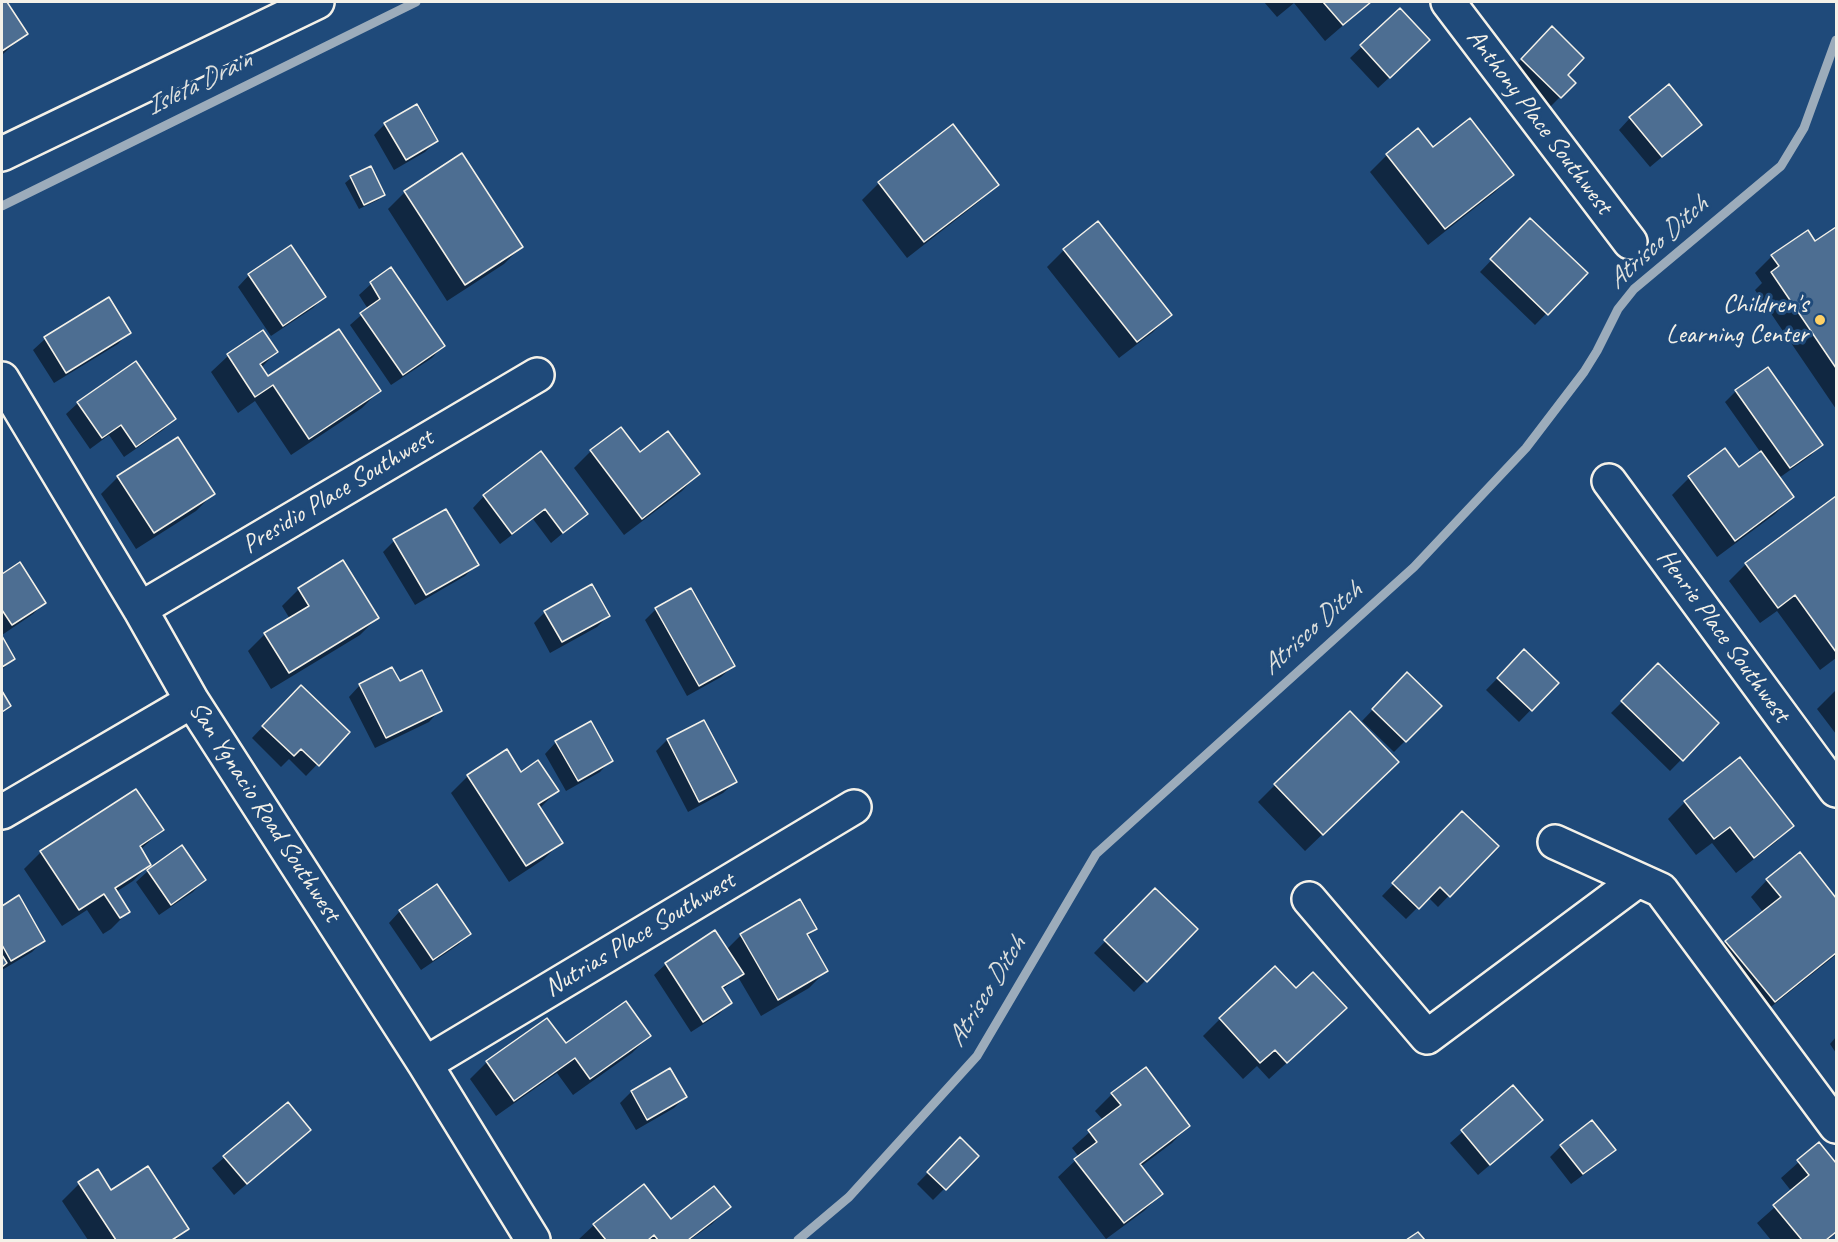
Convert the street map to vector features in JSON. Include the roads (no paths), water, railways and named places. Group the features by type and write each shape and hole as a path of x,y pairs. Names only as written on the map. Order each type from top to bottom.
{"street":[{"path":"2,154 317,2"},
{"name":"Anthony Place Southwest","path":"1448,2 1630,242"},
{"name":"Presidio Place Southwest","path":"140,609 537,375"},
{"name":"San Ygnacio Road Southwest","path":"2,379 192,700 425,1064 533,1240"},
{"name":"Henrie Place Southwest","path":"1609,481 1836,790"},
{"path":"2,812 192,700"},
{"name":"Nutrias Place Southwest","path":"425,1064 854,807"},
{"path":"1555,842 1661,890 1836,1126"},
{"path":"1309,898 1427,1037 1638,880"}],"waterway":[{"name":"Isleta Drain","path":"2,206 416,2"},
{"name":"Atrisco Ditch","path":"798,1240 849,1197 977,1056 1096,854 1414,567 1526,448 1584,372 1618,309 1634,289 1781,166 1804,128 1836,40"}],"place":[{"name":"Children's Learning Center","path":"1820,320"}]}
